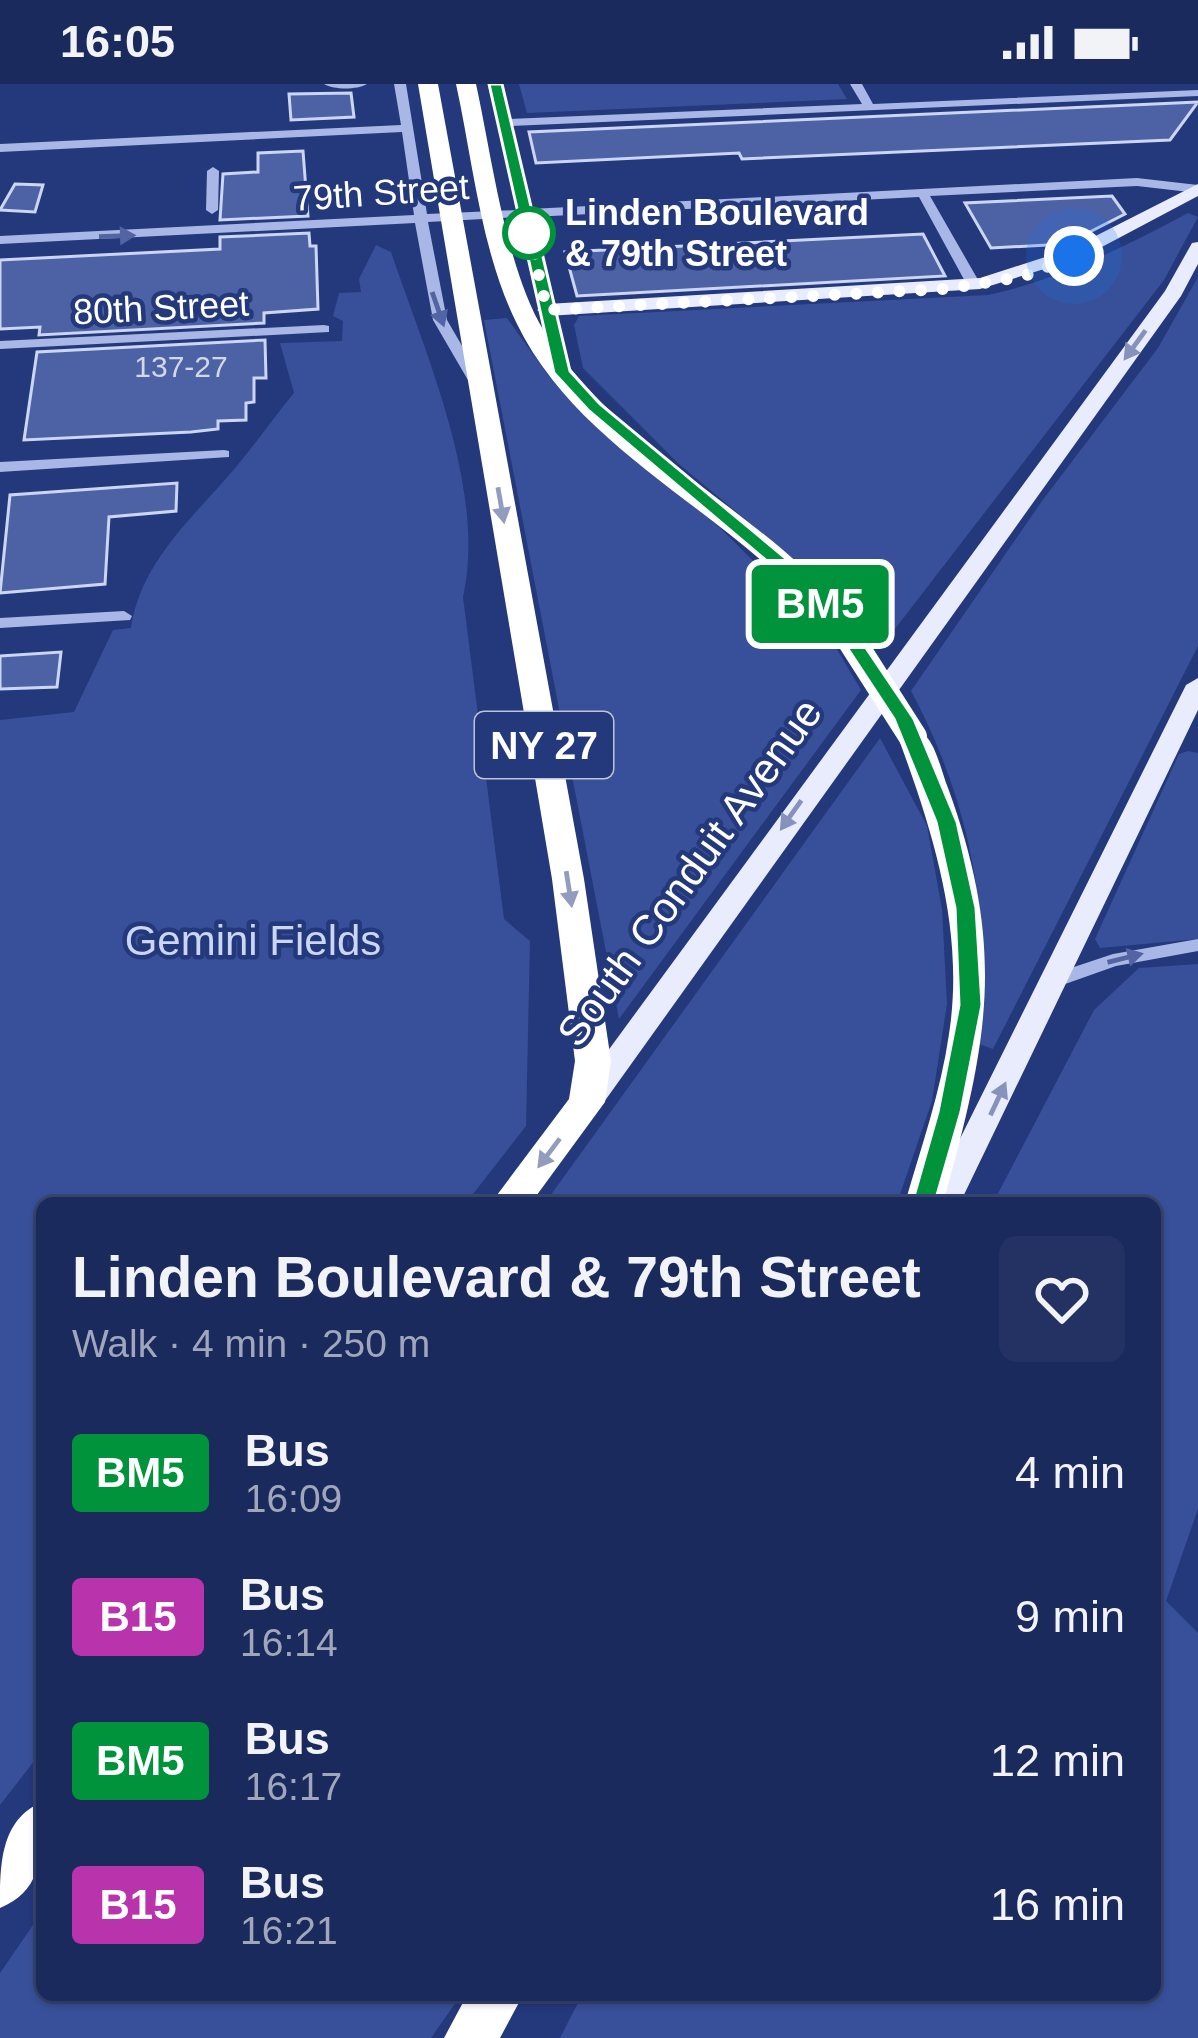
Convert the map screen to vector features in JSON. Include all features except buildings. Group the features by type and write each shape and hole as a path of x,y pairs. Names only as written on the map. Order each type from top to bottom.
{"highway":[{"path":"401,94 413,84"},
{"name":"NY 27","path":"428,84 589,1015 593,1061 587,1102"},
{"path":"466,84 492,214 562,373 595,407 793,574 851,640 913,737 946,822 965,908 970,1005 950,1112 926,1197"},
{"name":"South Conduit Avenue","path":"515,1197 587,1102"},
{"path":"0,1884 36,1833"},
{"path":"470,2038 493,2001"}],"main road":[{"path":"534,310 974,286 1022,277 1074,256 1198,189"},
{"name":"South Conduit Avenue","path":"587,1102 1161,309 1198,247"},
{"path":"947,1197 1189,720 1198,687"}],"street":[{"path":"329,84 361,84"},
{"path":"495,84 524,212 534,310"},
{"path":"856,84 869,107"},
{"path":"505,123 1198,93"},
{"path":"401,94 419,220 440,320 480,390"},
{"path":"0,148 406,128"},
{"path":"212,210 213,171"},
{"name":"79th Street","path":"0,240 1137,182 1198,189"},
{"path":"922,192 974,286"},
{"name":"80th Street","path":"0,345 324,329"},
{"path":"0,466 224,454"},
{"path":"0,623 124,616"},
{"path":"1054,981 1114,960 1198,945"},
{"path":"489,2038 505,2001"}],"green space":[{"path":"519,84 838,84 847,99 527,113"},
{"path":"1188,213 1198,217 1164,280 881,647 811,574 680,465 583,368 574,325 579,316 988,295 1066,271"},
{"name":"Gemini Fields","path":"376,245 391,252 435,377 460,467 467,512 463,597 504,919 530,941 526,1126 471,1197 36,1197 36,1759 0,1805 0,720 74,712 113,630 131,628 158,560 294,393 280,343 342,341 343,321 333,316 339,293 361,292 359,279"},
{"path":"1198,277 1198,646 993,1049 979,1044 980,929 965,827 936,742 911,691 1042,501 1158,348"},
{"path":"507,318 583,413 719,527 829,636 861,690 619,1019 484,320"},
{"path":"880,738 927,826 942,909 947,1004 932,1101 899,1197 549,1197"},
{"path":"1198,753 1198,939 1100,948 1095,939 1179,754"},
{"path":"1198,964 1198,1509 1166,1601 1198,1633 1198,2038 560,2038 579,2001 1161,2001 1161,1197 996,1197 1094,1010 1139,968"},
{"path":"36,1921 36,2001 457,2001 431,2038 0,2038 0,1973"}],"bus line":[{"name":"BM5","path":"495,84 562,373 595,407 793,574 851,640 904,719 946,822 965,908 970,1005 950,1112 926,1197"}],"place":[{"name":"Linden Boulevard & 79th Street","path":"529,233"}],"route":[{"path":"529,233 547,310 944,289 1022,277 1074,256"}]}
